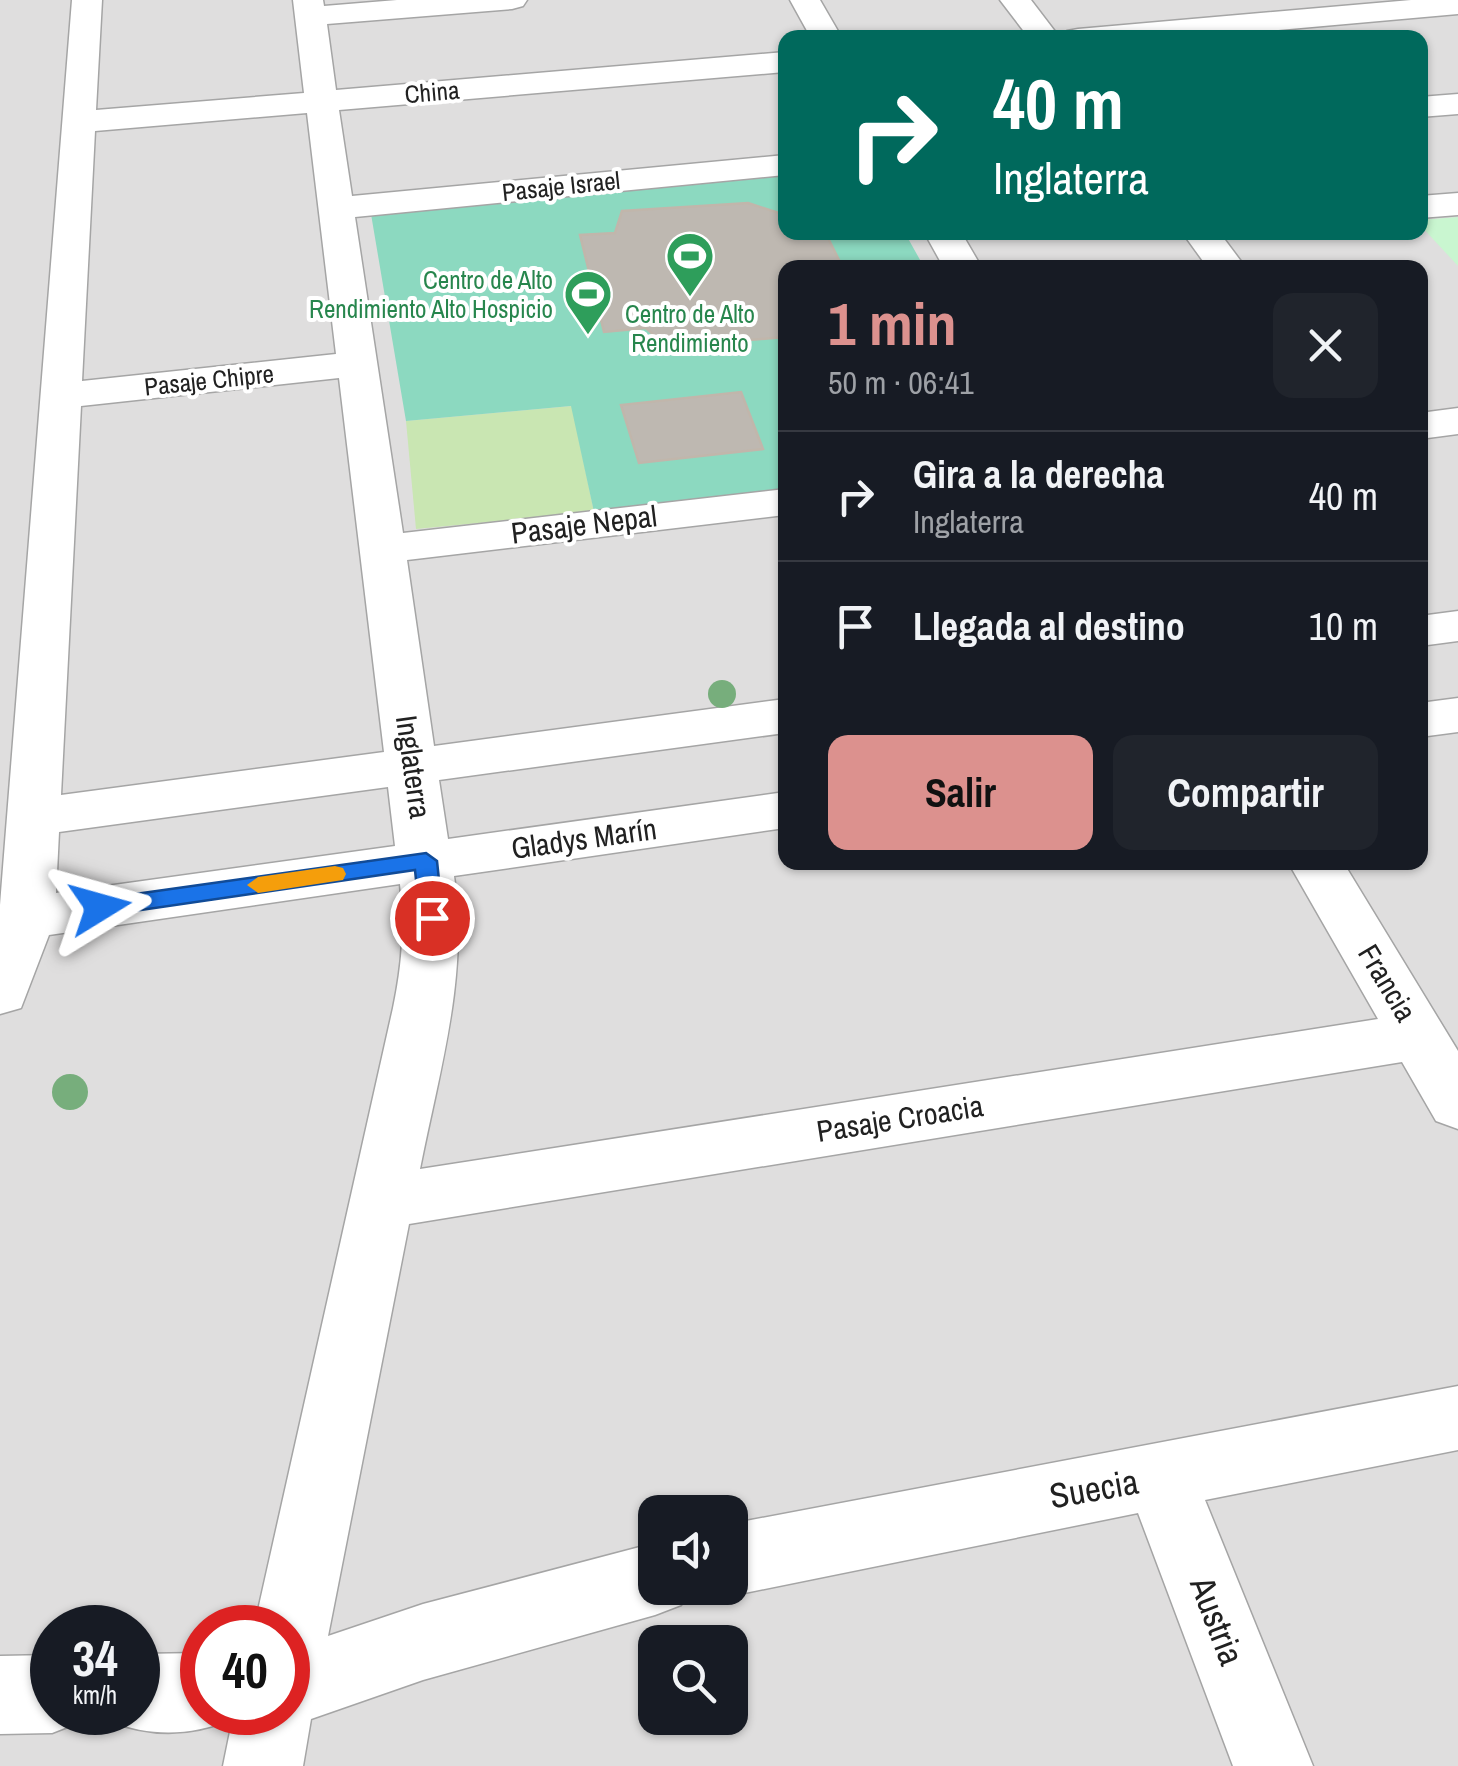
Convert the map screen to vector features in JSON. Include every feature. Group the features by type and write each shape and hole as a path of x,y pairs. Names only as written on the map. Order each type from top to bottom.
{"street":[{"path":"0,992 33,817 87,0"},
{"path":"309,8 512,0"},
{"path":"804,0 822,30"},
{"path":"1015,0 1039,30"},
{"path":"1173,30 1458,6"},
{"name":"Inglaterra","path":"297,1605 431,962 432,918 309,8"},
{"name":"China","path":"79,122 778,63"},
{"path":"1428,107 1458,104"},
{"name":"Pasaje Israel","path":"336,208 778,165"},
{"path":"1428,207 1458,204"},
{"path":"1206,240 1222,260"},
{"name":"Pasaje Chipre","path":"60,396 358,364"},
{"path":"1428,425 1458,421"},
{"name":"Pasaje Nepal","path":"383,549 778,503"},
{"path":"1428,630 1458,626"},
{"path":"1428,719 1458,715"},
{"path":"33,817 778,717"},
{"name":"Gladys Marín","path":"19,893 426,861 778,811"},
{"name":"Francia","path":"1320,870 1458,1104"},
{"name":"Pasaje Croacia","path":"381,1202 1418,1036"},
{"name":"Suecia","path":"748,1556 1458,1418"},
{"name":"Austria","path":"1160,1477 1273,1766"},
{"path":"310,1681 423,1642 638,1584"},
{"path":"0,1695 30,1694"},
{"path":"263,1766 269,1735"}],"shaded area":[{"path":"0,0 1458,0 1458,1766 0,1766"}],"green space":[{"name":"Centro de Alto Rendimiento Alto Hospicio","path":"778,177 778,240 909,240 920,260 778,260 778,490 594,512 571,406 406,421 371,214"},
{"path":"1458,217 1458,266 1428,234 1428,219"},
{"path":"572,406 594,512 416,529 406,421"}],"building":[{"name":"Centro de Alto Rendimiento","path":"748,203 778,213 778,240 829,240 839,260 778,260 778,338 667,347 646,328 604,332 580,235 615,233 622,211"},
{"path":"741,392 763,449 639,463 621,405"}],"slow traffic":[{"path":"258,885 335,874"}],"place":[{"name":"Centro de Alto Rendimiento","path":"690,298"},
{"name":"Centro de Alto Rendimiento Alto Hospicio","path":"588,336"}],"route":[{"path":"100,907 426,861 432,918"}]}
